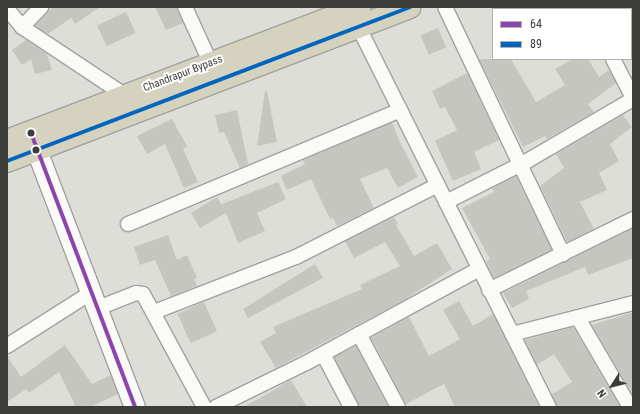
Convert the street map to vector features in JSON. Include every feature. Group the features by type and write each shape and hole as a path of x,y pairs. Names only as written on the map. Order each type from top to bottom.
{"highway":[{"name":"Chandrapur Bypass","path":"7,162 34,142 126,96 211,64 356,15 410,7"},
{"name":"Chandrapur Bypass","path":"7,141 34,142 356,15"}],"main road":[{"path":"34,142 135,407"}],"street":[{"path":"22,27 41,7"},
{"path":"185,7 211,64"},
{"path":"445,7 563,254"},
{"path":"7,9 22,27 126,96"},
{"path":"356,15 400,110 549,407"},
{"path":"446,202 520,165 633,99 614,60"},
{"path":"128,224 400,110"},
{"path":"154,312 296,257 438,185"},
{"path":"489,290 633,219"},
{"path":"221,406 323,354 479,268"},
{"path":"7,346 95,300 139,292 145,296 204,407"},
{"path":"512,334 633,303"},
{"path":"578,318 630,407"},
{"path":"359,334 398,407"},
{"path":"323,354 351,407"}],"building":[{"path":"53,7 100,7 75,24 71,18 48,34 35,26"},
{"path":"155,7 176,7 183,23 166,30"},
{"path":"126,12 136,33 107,46 97,26"},
{"path":"438,28 446,47 429,55 421,35"},
{"path":"26,40 47,54 52,70 35,74 31,59 22,65 12,50"},
{"path":"479,59 512,60 536,102 565,85 555,69 571,60 589,60 599,77 609,70 616,83 588,104 594,112 547,139 545,136 523,147"},
{"path":"467,73 499,140 474,152 481,169 453,181 435,141 457,130 445,107 440,109 432,91"},
{"path":"265,91 267,91 277,142 257,146"},
{"path":"237,110 248,164 240,168 224,132 219,133 215,115"},
{"path":"623,115 632,127 610,144 619,161 599,173 607,190 580,202 594,229 567,242 540,186 564,168 556,154"},
{"path":"172,119 187,146 183,149 198,182 184,188 165,144 147,154 137,136"},
{"path":"392,122 398,138 418,177 398,188 387,168 360,179 374,208 337,226 333,218 330,219 311,179 287,190 281,176 305,164 303,160"},
{"path":"516,176 552,250 494,278 486,262 490,259 462,208 494,192 492,188"},
{"path":"278,182 286,199 257,213 265,231 238,243 226,213 200,228 191,213 217,197 224,209 222,204"},
{"path":"394,217 398,224 396,225 414,256 437,243 452,269 404,300 276,368 260,342 276,333 273,327 362,289 360,285 400,266 385,242 354,258 345,241"},
{"path":"633,228 633,258 588,275 585,267 526,291 529,299 512,308 503,293"},
{"path":"168,235 177,260 187,255 197,278 194,279 197,286 171,296 155,260 140,265 134,247"},
{"path":"315,264 323,278 248,318 243,309"},
{"path":"459,301 473,326 493,314 539,407 455,407 444,384 406,404 371,338 409,317 429,356 460,339 443,310"},
{"path":"204,302 217,331 191,343 178,314"},
{"path":"633,312 633,395 592,325"},
{"path":"573,327 620,407 557,407 552,394 572,382 554,354 537,365 525,340"},
{"path":"65,345 92,384 111,375 118,394 90,407 76,407 59,372 29,393 26,389 7,402 7,356 21,377"},
{"path":"356,346 388,407 359,407 334,357"},
{"path":"291,380 307,407 244,407"}],"transit line":[{"name":"89","path":"7,161 410,7"},
{"name":"64","path":"31,133 135,407"}]}
